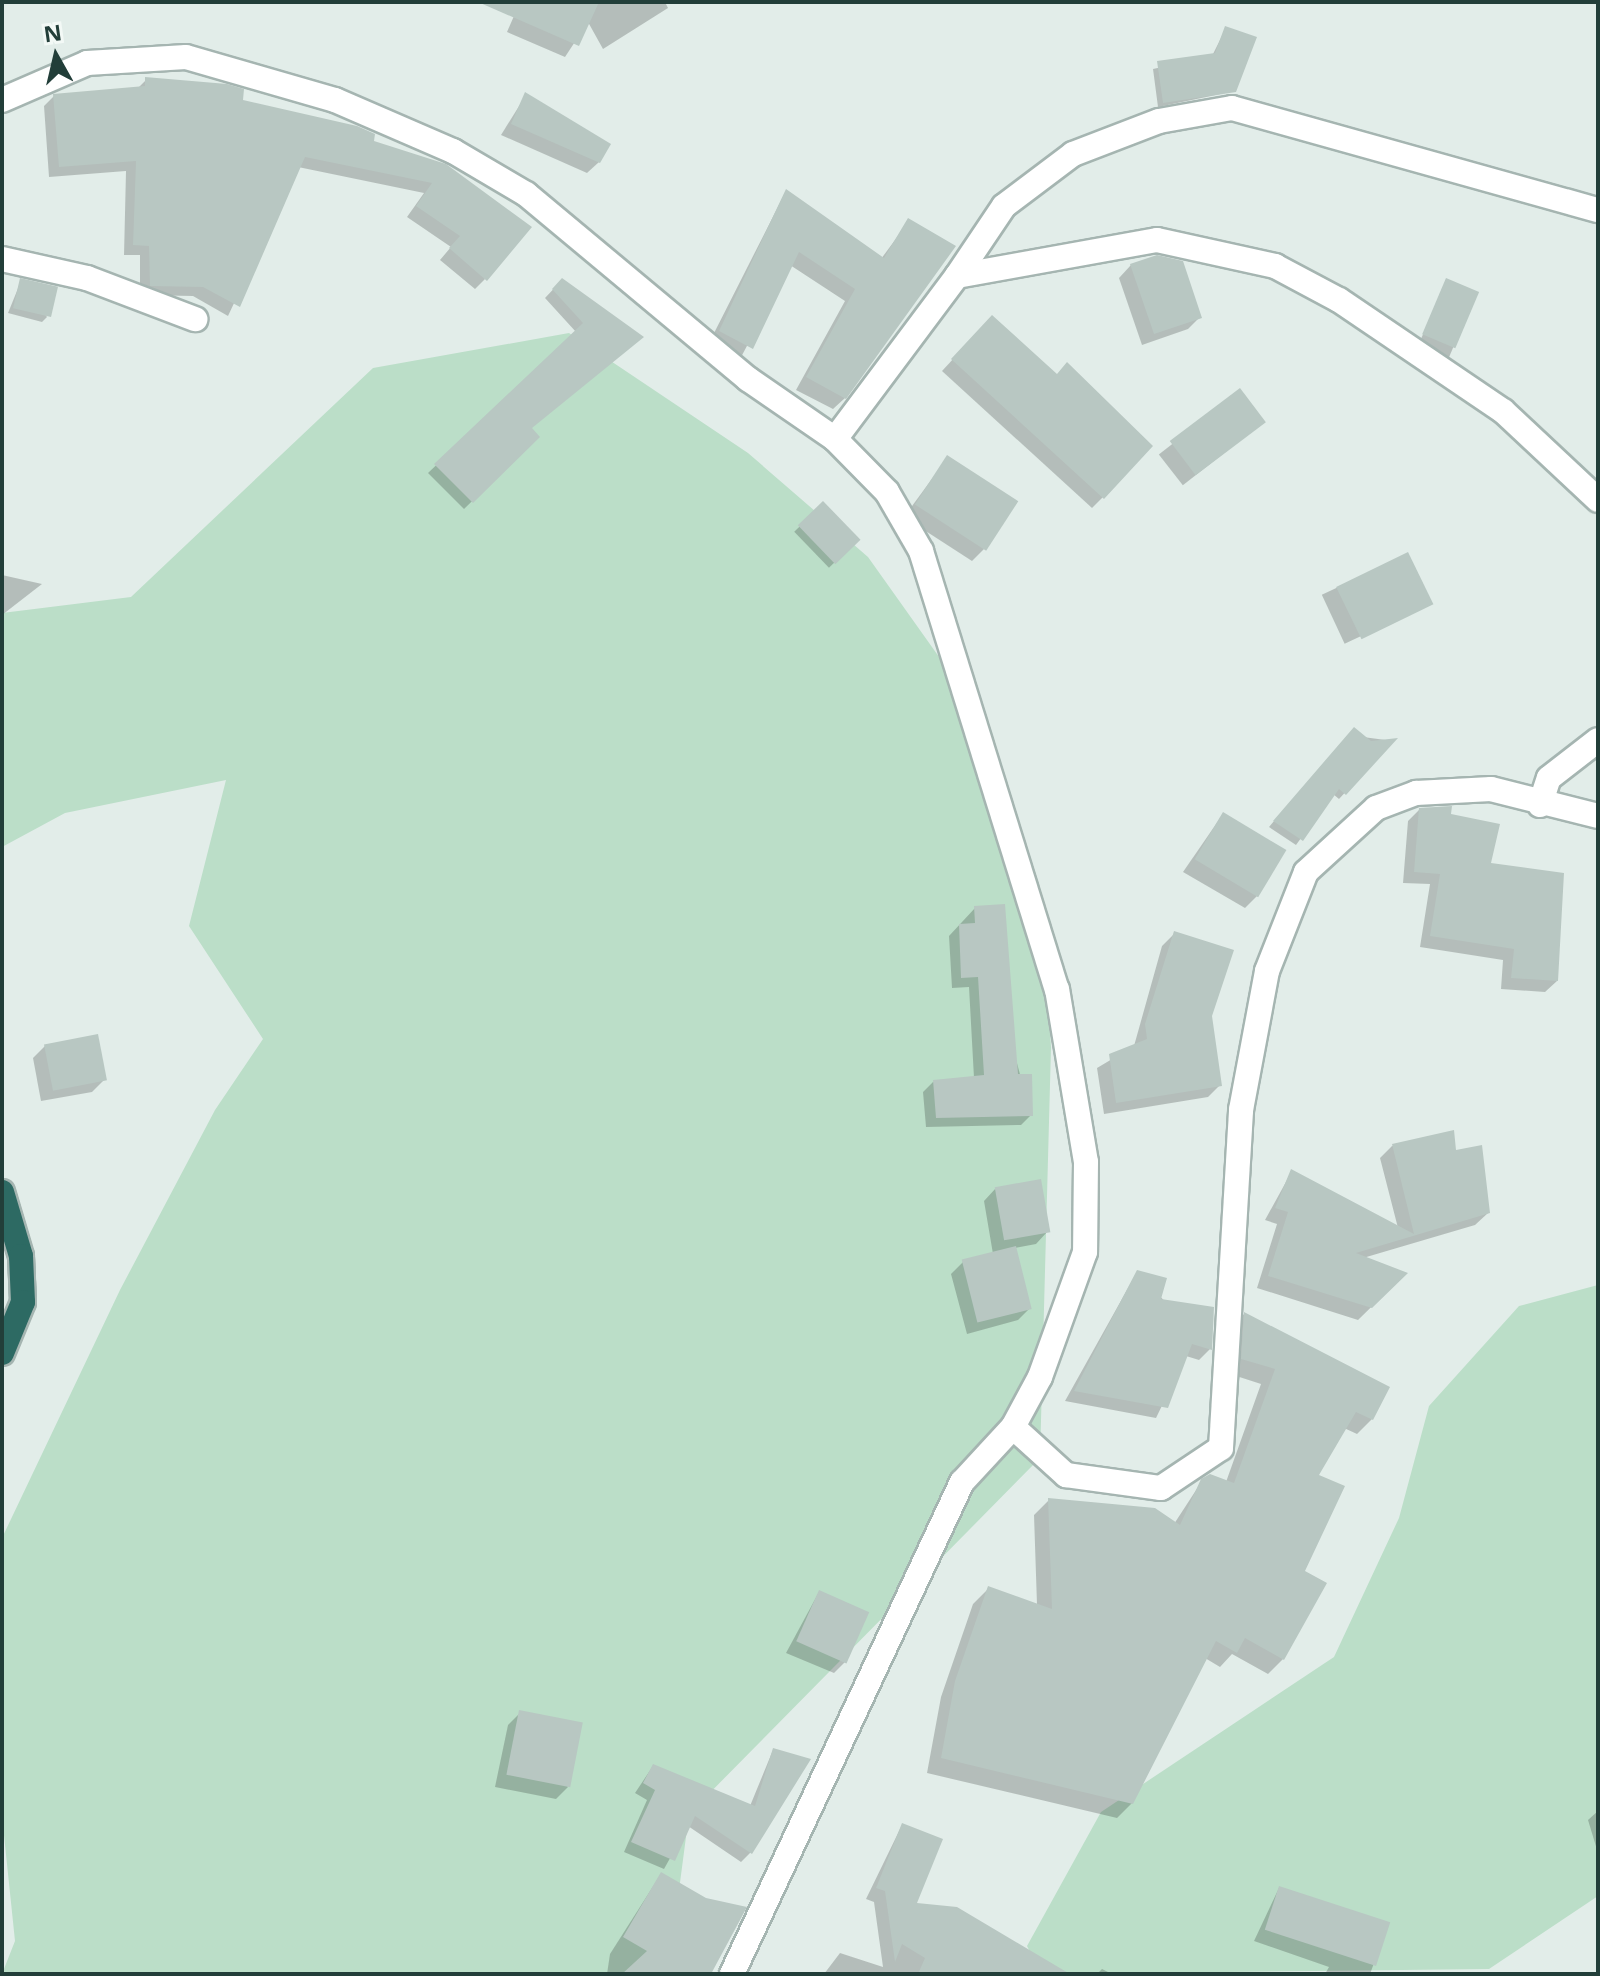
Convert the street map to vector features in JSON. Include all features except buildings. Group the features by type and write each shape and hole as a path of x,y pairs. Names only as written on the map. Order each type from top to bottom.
{"highway":[{"path":"2,1192 21,1256 23,1302 2,1353"}],"street":[{"path":"2,100 87,63 186,57 335,100 453,151 526,194 713,352 835,439 887,492 921,551 1057,989 1086,1162 1085,1252 1066,1321 1013,1427 962,1482 732,1974"},
{"path":"835,439 957,276 1004,206 1073,154 1159,121 1232,108 1598,210"},
{"path":"957,276 1157,240 1275,266 1339,300 1503,411 1598,500"},
{"path":"2,259 87,278 195,319"},
{"path":"1540,805 1549,778 1598,740"},
{"path":"1013,1427 1066,1475 1161,1488 1221,1448 1241,1110 1267,971 1306,872 1376,808 1416,793 1491,789 1540,805 1598,816"}],"green space":[{"path":"569,333 748,453 868,557 986,723 1040,887 1051,1047 1040,1458 689,1814 668,1974 2,1974 15,1941 2,1816 2,1538 120,1290 215,1110 263,1039 189,926 226,780 65,813 2,847 2,613 131,597 373,368"},
{"path":"1598,1285 1598,1896 1489,1969 1041,1974 1027,1946 1101,1812 1334,1657 1399,1518 1429,1406 1519,1306"}]}
